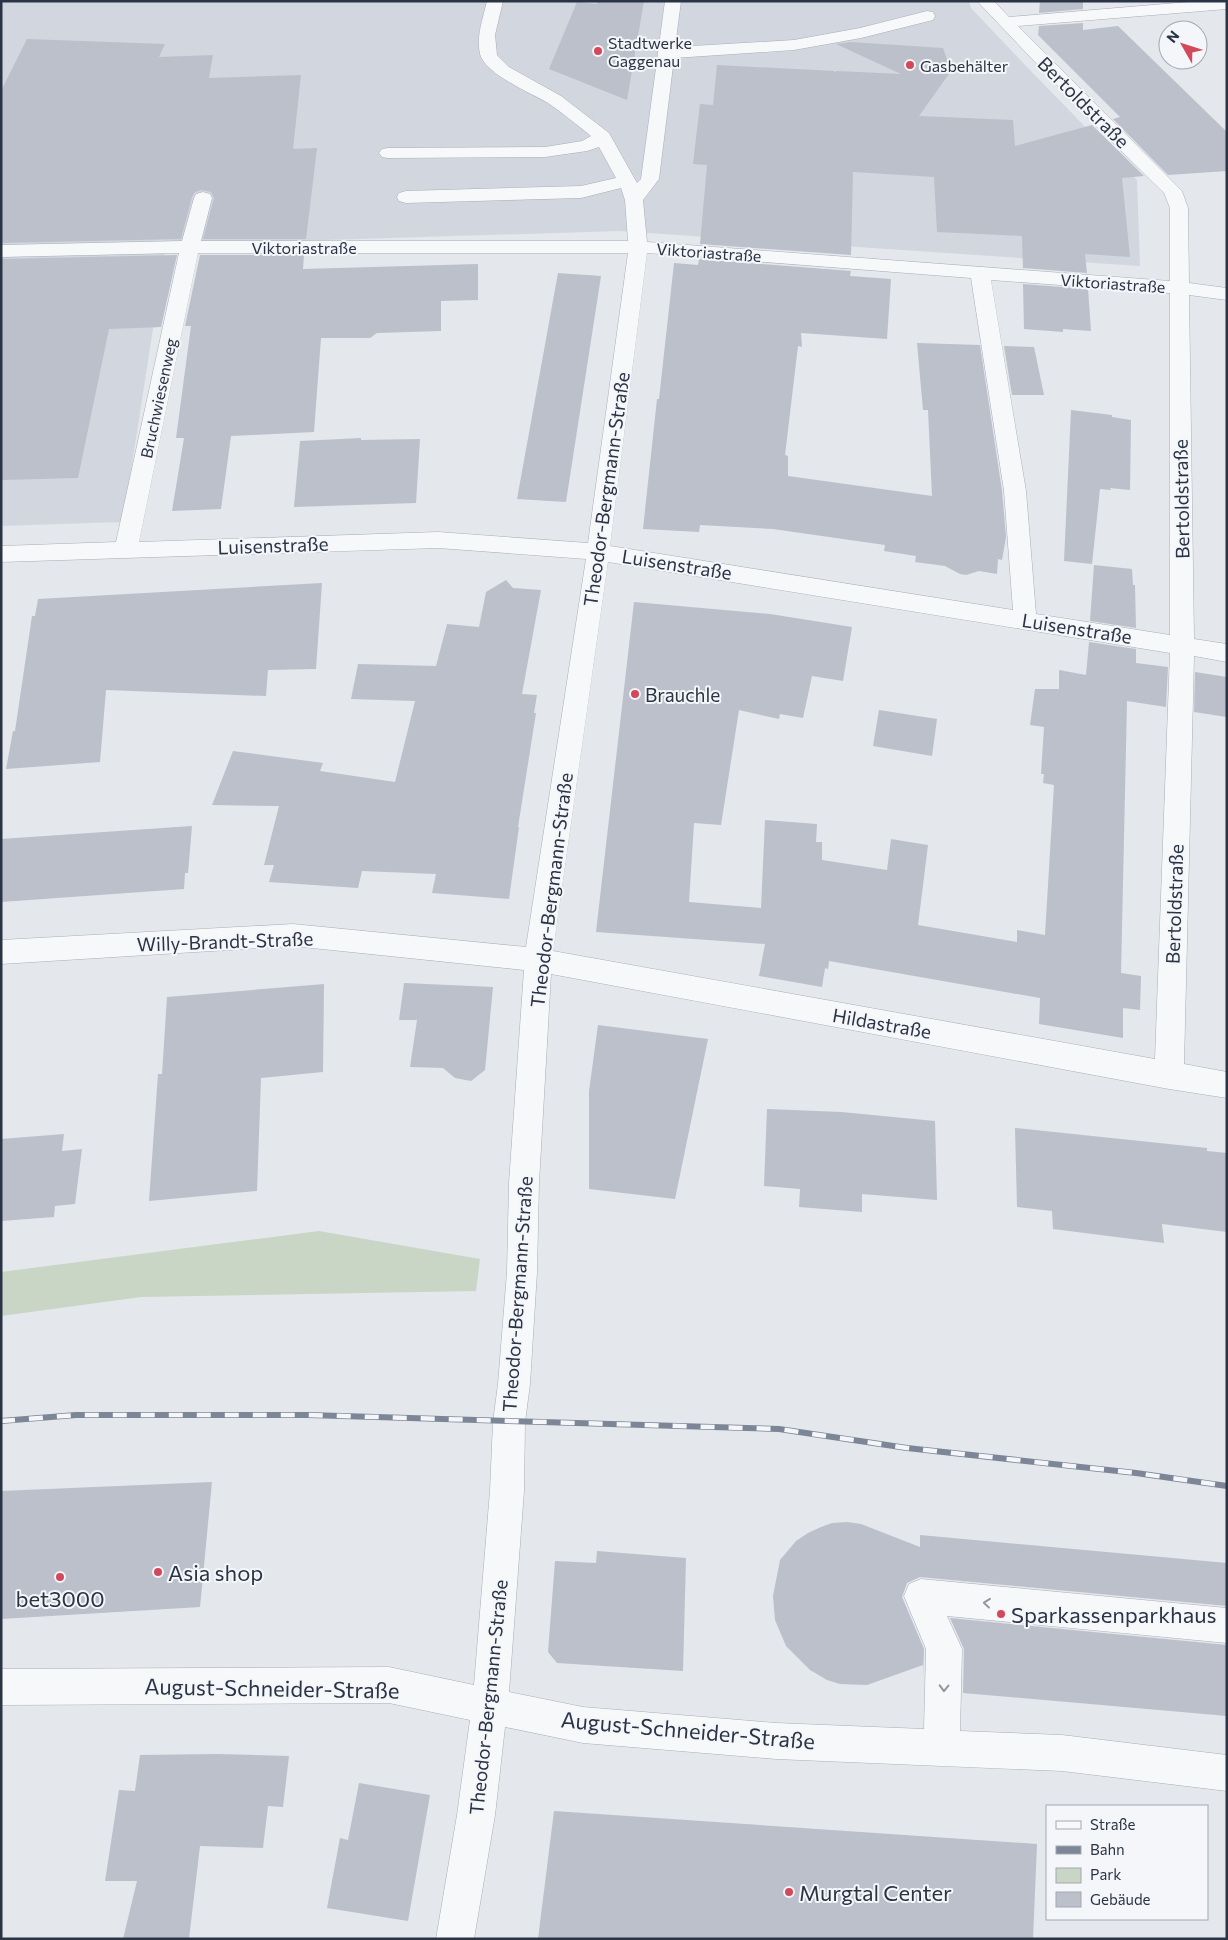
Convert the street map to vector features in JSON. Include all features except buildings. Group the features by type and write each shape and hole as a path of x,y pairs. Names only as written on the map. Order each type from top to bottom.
{"street":[{"name":"Theodor-Bergmann-Straße","path":"455,1939 476,1815 490,1705 507,1492 509,1422 514,1384 522,1272 524,1183 538,960 598,552 638,247 634,200 627,180 603,137 555,100 503,71 489,56 487,35 495,1"},
{"path":"634,200 650,179 673,1"},
{"name":"Bertoldstraße","path":"985,1 1099,119 1173,191 1179,208 1178,288 1182,645 1169,1076"},
{"path":"1006,22 1227,4"},
{"path":"666,53 794,45 861,34 927,16"},
{"path":"388,153 545,152 586,146 603,137"},
{"path":"406,197 580,192 610,186 627,180"},
{"name":"Bruchwiesenweg","path":"126,550 190,247 203,198"},
{"name":"Viktoriastraße","path":"1,251 190,247 638,247 1178,288 1227,294"},
{"path":"980,273 1015,490 1025,620"},
{"name":"Luisenstraße","path":"1,554 438,540 598,552 1227,653"},
{"name":"Willy-Brandt-Straße","path":"1,952 293,935 538,960"},
{"name":"Hildastraße","path":"538,960 1227,1085"},
{"path":"942,1746 944,1649 922,1596 1227,1626"},
{"name":"August-Schneider-Straße","path":"1,1686 389,1685 583,1725 776,1741 942,1746 1062,1753 1227,1773"}],"shaded area":[{"path":"1,1 969,1 971,8 1137,180 1140,266 619,231 166,245 123,522 1,526"}],"green space":[{"path":"319,1231 480,1259 476,1291 141,1297 1,1316 1,1272"}],"railway":[{"path":"1,1421 76,1415 308,1415 779,1429 907,1448 1136,1473 1227,1486"}],"place":[{"name":"Stadtwerke Gaggenau","path":"598,51"},
{"name":"Gasbehälter","path":"910,65"},
{"name":"Brauchle","path":"635,694"},
{"name":"Asia shop","path":"158,1572"},
{"name":"bet3000","path":"60,1577"},
{"name":"Sparkassenparkhaus","path":"1001,1614"},
{"name":"Murgtal Center","path":"789,1892"}]}
